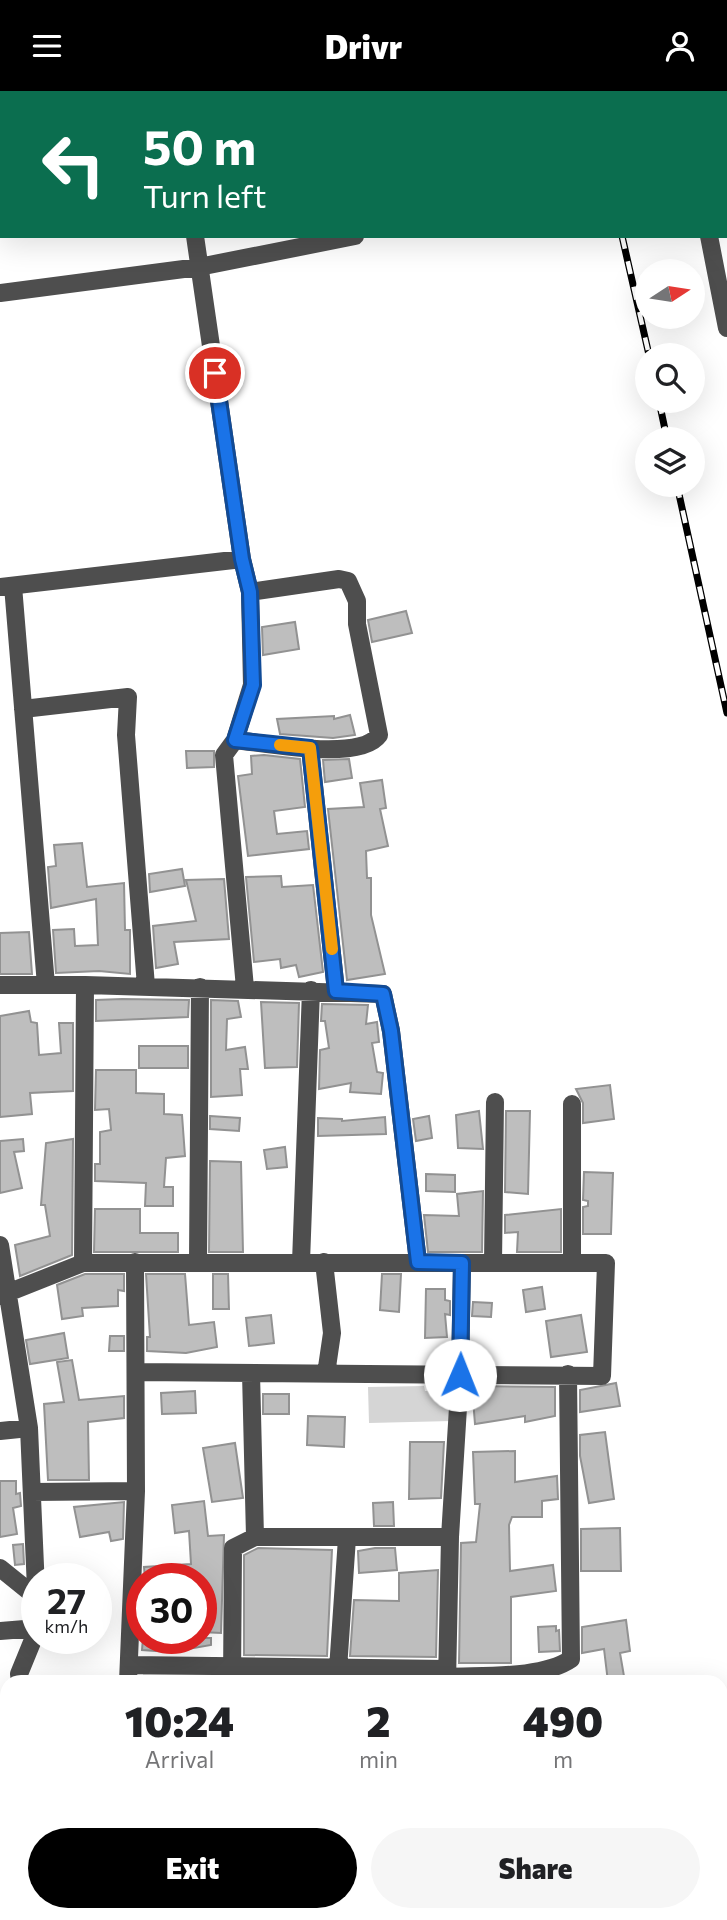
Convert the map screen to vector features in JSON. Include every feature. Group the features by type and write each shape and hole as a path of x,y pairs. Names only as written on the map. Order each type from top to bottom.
{"street":[{"path":"195,238 242,559 250,592 253,685 235,740 224,755 245,988"},
{"path":"0,293 199,267 345,238"},
{"path":"709,238 727,328"},
{"path":"46,985 23,709 7,587 242,559"},
{"path":"235,740 310,748 363,747 374,742 379,735 357,624 356,601 348,581 339,579 250,592"},
{"path":"23,709 128,697 126,735 146,986"},
{"path":"310,748 336,991"},
{"path":"0,985 245,988 383,994 391,1031 418,1262"},
{"path":"83,1263 85,985"},
{"path":"198,1262 200,987"},
{"path":"301,1262 311,990"},
{"path":"494,1263 495,1102"},
{"path":"572,1104 572,1263"},
{"path":"0,1245 4,1295 29,1428 35,1563"},
{"path":"135,1262 136,1491 128,1673 232,1674 338,1669 431,1675"},
{"path":"324,1262 332,1333 326,1374"},
{"path":"4,1295 83,1263 606,1263 601,1376 136,1372"},
{"path":"447,1675 462,1263"},
{"path":"251,1373 255,1537"},
{"path":"526,1675 560,1667 571,1659 568,1374"},
{"path":"0,1430 29,1428"},
{"path":"32,1492 136,1491"},
{"path":"232,1674 233,1548 255,1537 450,1537"},
{"path":"338,1669 348,1538"},
{"path":"0,1568 21,1585"},
{"path":"0,1631 21,1630"},
{"path":"19,1675 27,1654"}],"shaded area":[{"path":"424,1386 425,1391 451,1391 452,1421 369,1423 368,1387"},
{"path":"143,1669 227,1671 227,1675 143,1675"}],"building":[{"path":"406,611 412,633 372,642 368,620"},
{"path":"295,622 299,649 263,655 262,627"},
{"path":"350,715 355,735 333,738 280,734 277,719 334,716 334,719"},
{"path":"186,751 214,751 214,767 187,768"},
{"path":"251,756 300,759 305,807 274,811 277,834 307,831 309,849 248,856 238,776 252,774"},
{"path":"349,759 352,778 325,782 323,760"},
{"path":"382,780 386,808 380,809 388,846 366,851 367,878 371,878 371,915 385,974 347,980 328,809 364,807 360,783"},
{"path":"82,843 87,887 124,883 125,930 130,930 130,974 99,971 56,973 53,930 74,929 75,946 98,945 96,899 51,908 48,867 56,866 54,845"},
{"path":"182,869 185,886 150,892 149,874"},
{"path":"281,876 282,887 313,885 323,972 299,977 296,965 281,968 280,959 254,962 246,877"},
{"path":"224,879 229,939 174,942 178,964 156,968 153,926 196,921 186,880"},
{"path":"29,932 32,974 0,974 0,933"},
{"path":"96,1000 189,1000 188,1017 96,1021"},
{"path":"211,1000 238,1001 241,1017 227,1019 226,1050 245,1047 248,1069 240,1069 242,1095 211,1097"},
{"path":"261,1002 299,1003 297,1067 265,1068"},
{"path":"322,1004 368,1005 366,1024 377,1022 379,1042 372,1043 377,1072 383,1073 381,1094 350,1092 351,1083 319,1089 320,1050 329,1048 325,1021 321,1021"},
{"path":"29,1011 31,1022 37,1023 39,1055 61,1053 59,1023 73,1023 73,1091 30,1093 32,1114 0,1117 0,1016"},
{"path":"139,1046 188,1046 188,1068 139,1068"},
{"path":"96,1070 136,1070 136,1093 164,1094 164,1114 182,1115 185,1156 166,1158 164,1187 173,1187 173,1206 145,1206 146,1183 95,1181 95,1164 100,1164 100,1132 111,1130 109,1109 95,1110"},
{"path":"610,1085 614,1119 583,1123 583,1103 576,1089"},
{"path":"479,1111 483,1149 458,1148 456,1115"},
{"path":"506,1111 530,1111 528,1194 505,1192"},
{"path":"210,1116 240,1118 239,1131 210,1129"},
{"path":"429,1116 432,1138 416,1141 413,1119"},
{"path":"385,1117 386,1134 318,1136 318,1118 342,1121"},
{"path":"23,1139 24,1151 14,1152 22,1188 0,1193 0,1141"},
{"path":"73,1139 72,1255 20,1276 15,1245 50,1236 45,1205 41,1205 46,1143"},
{"path":"285,1147 287,1167 267,1169 264,1150"},
{"path":"210,1161 241,1162 243,1252 209,1252"},
{"path":"584,1172 613,1173 611,1234 583,1234 583,1207 588,1206 588,1201 583,1200"},
{"path":"426,1174 455,1175 455,1192 426,1191"},
{"path":"483,1191 482,1252 428,1252 424,1215 459,1216 457,1194"},
{"path":"95,1209 140,1209 140,1233 178,1233 178,1252 94,1252"},
{"path":"561,1209 561,1252 517,1252 518,1232 505,1233 505,1215"},
{"path":"85,1274 124,1274 124,1291 118,1290 118,1306 82,1308 83,1316 62,1319 57,1285"},
{"path":"146,1274 185,1274 189,1325 214,1322 217,1347 186,1353 147,1351 147,1337 150,1337"},
{"path":"213,1274 228,1274 229,1309 213,1309"},
{"path":"382,1274 401,1274 399,1312 380,1310"},
{"path":"542,1287 545,1309 526,1312 523,1290"},
{"path":"426,1289 445,1289 445,1300 450,1301 450,1315 445,1314 447,1337 425,1338"},
{"path":"473,1302 492,1303 491,1317 472,1316"},
{"path":"271,1315 274,1343 249,1346 246,1318"},
{"path":"581,1315 587,1352 551,1357 546,1321"},
{"path":"64,1333 68,1358 30,1364 26,1340"},
{"path":"110,1336 124,1336 124,1351 109,1351"},
{"path":"72,1360 79,1400 124,1396 124,1418 88,1422 89,1480 48,1480 44,1404 64,1402 57,1362"},
{"path":"616,1383 620,1406 580,1412 580,1390"},
{"path":"472,1386 555,1387 555,1416 525,1422 525,1416 475,1424"},
{"path":"195,1391 196,1413 162,1414 161,1393"},
{"path":"263,1394 289,1394 289,1414 263,1414"},
{"path":"308,1416 345,1417 344,1447 307,1445"},
{"path":"605,1432 614,1499 589,1503 580,1456 580,1435"},
{"path":"410,1442 444,1442 441,1498 409,1499"},
{"path":"235,1443 243,1498 212,1502 203,1448"},
{"path":"515,1451 515,1482 557,1476 558,1499 542,1501 542,1517 512,1517 509,1525 510,1571 553,1565 556,1591 511,1597 511,1663 459,1663 461,1543 476,1542 480,1504 475,1504 473,1452"},
{"path":"0,1481 16,1481 16,1494 20,1493 21,1506 13,1508 17,1534 0,1537"},
{"path":"204,1501 208,1536 224,1535 221,1633 217,1633 217,1563 191,1563 189,1531 175,1533 172,1505"},
{"path":"124,1502 123,1539 111,1541 109,1532 80,1537 74,1507"},
{"path":"393,1502 394,1526 374,1526 373,1503"},
{"path":"620,1528 621,1571 581,1571 581,1529"},
{"path":"23,1544 24,1563 15,1565 13,1545"},
{"path":"258,1548 332,1550 327,1656 244,1655 244,1555"},
{"path":"395,1548 397,1570 359,1573 358,1551"},
{"path":"438,1570 436,1657 350,1656 354,1600 399,1601 399,1573"},
{"path":"626,1620 630,1651 620,1653 624,1675 607,1675 604,1649 582,1653 582,1627"},
{"path":"556,1626 556,1631 559,1630 560,1651 539,1652 538,1627"}],"railway":[{"path":"622,238 646,343"},
{"path":"662,413 664,427"},
{"path":"680,497 727,713"}],"slow traffic":[{"path":"280,745 310,748 332,949"}],"route":[{"path":"215,373 242,559 250,592 253,685 235,740 310,748 336,991 383,994 391,1031 418,1262 462,1263 460,1375"}]}
